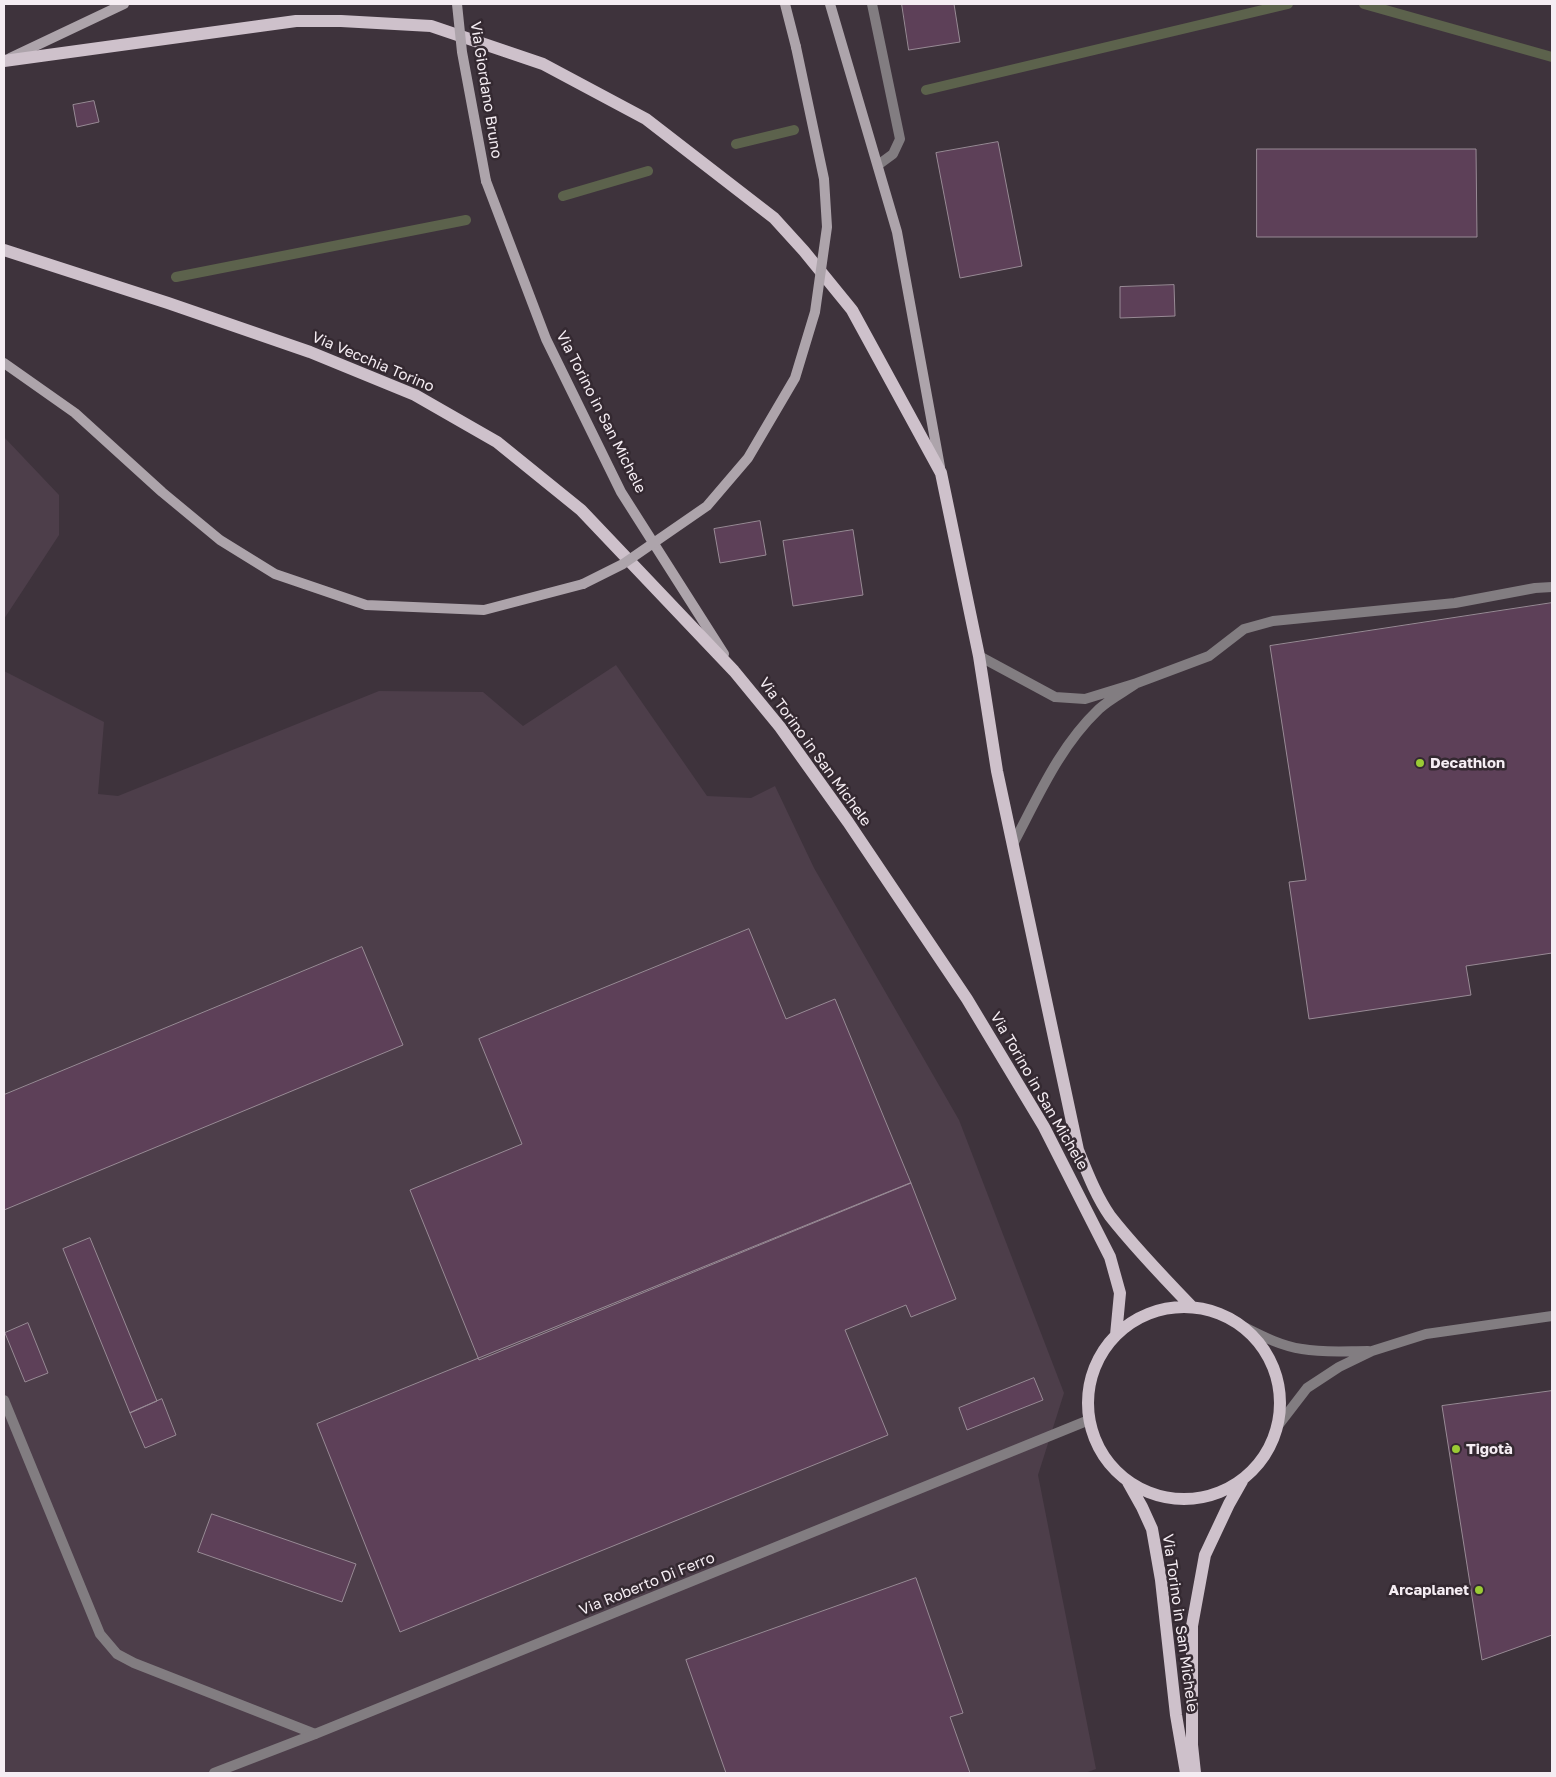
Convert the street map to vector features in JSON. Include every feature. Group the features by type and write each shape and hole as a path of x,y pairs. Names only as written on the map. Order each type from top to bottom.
{"main road":[{"path":"4,61 124,4"},
{"name":"Via Giordano Bruno","path":"458,4 462,52 486,181"},
{"path":"4,363 75,413 162,492 220,540 275,574 366,605 484,610 583,584 622,564 707,506 748,458 795,378 815,312 827,227 824,179 785,4"},
{"path":"830,4 878,165"},
{"path":"4,61 296,22 341,21 431,26 543,64 646,119 774,218 804,251 852,310 941,473"},
{"name":"Via Torino in San Michele","path":"878,165 897,232 941,473 979,656 997,771 1078,1150 1092,1183 1110,1214 1157,1271 1192,1307"},
{"name":"Via Torino in San Michele","path":"486,181 546,339 621,492 734,671 780,727 854,830 967,999 1044,1127 1110,1257 1120,1293 1116,1335"},
{"name":"Via Vecchia Torino","path":"4,250 168,303 310,352 415,395 497,442 581,510 734,671"},
{"name":"Via Torino in San Michele","path":"1186,1773 1176,1715 1161,1580 1152,1529 1128,1482 1110,1465 1097,1444 1089,1420 1088,1397 1092,1374 1102,1353 1116,1335 1138,1318 1165,1309 1192,1307 1218,1313 1240,1326 1261,1345 1274,1371 1280,1399 1277,1427 1264,1456 1243,1479 1205,1555 1192,1626 1192,1745 1195,1773"},
{"name":"Via Torino in San Michele","path":"1128,1482 1156,1495 1186,1500 1216,1494 1243,1479"}],"street":[{"path":"872,4 900,139 893,154 878,165"},
{"path":"979,656 1055,697 1085,699 1137,683 1209,656 1244,629 1273,621 1455,603 1535,588 1552,587"},
{"path":"1013,844 1055,765 1074,735 1100,708 1137,683"},
{"path":"1277,1427 1306,1388 1339,1367 1372,1350 1426,1334 1552,1316"},
{"path":"1240,1326 1271,1340 1301,1349 1335,1352 1372,1350"},
{"path":"4,1400 100,1634 117,1654 134,1663 315,1734"},
{"name":"Via Roberto Di Ferro","path":"214,1773 315,1734 1089,1420"}],"shaded area":[{"path":"4,437 59,495 59,535 4,619"},
{"path":"616,665 707,796 751,798 775,786 814,868 959,1120 1064,1393 1038,1475 1096,1769 1085,1773 4,1773 4,671 104,722 98,794 118,796 379,691 483,692 523,726"}],"building":[{"path":"902,4 954,4 960,42 909,50"},
{"path":"94,101 99,122 77,127 73,105"},
{"path":"998,142 1022,266 960,278 936,153"},
{"path":"1257,149 1476,149 1477,237 1257,237"},
{"path":"1174,285 1175,316 1120,318 1120,287"},
{"path":"760,521 766,555 720,563 714,529"},
{"path":"853,530 863,595 793,606 783,541"},
{"name":"Decathlon","path":"1552,603 1552,953 1466,966 1471,995 1309,1019 1289,882 1306,880 1270,646"},
{"path":"749,929 786,1019 835,999 911,1183 479,1360 410,1190 522,1144 479,1039"},
{"path":"362,947 403,1045 4,1210 4,1095"},
{"path":"911,1183 956,1299 911,1317 906,1305 845,1330 888,1435 400,1632 317,1424"},
{"path":"90,1238 157,1401 130,1413 63,1249"},
{"path":"28,1323 48,1373 25,1382 5,1333"},
{"path":"1034,1378 1043,1400 967,1430 959,1408"},
{"path":"1552,1391 1552,1635 1482,1660 1442,1406"},
{"path":"162,1399 176,1435 145,1448 130,1413"},
{"path":"212,1514 356,1564 342,1602 198,1552"},
{"path":"916,1578 963,1713 950,1717 970,1773 726,1773 686,1660"}],"waterway":[{"path":"926,90 1288,4"},
{"path":"1364,4 1552,57"},
{"path":"736,144 794,130"},
{"path":"563,196 648,171"},
{"path":"176,277 466,220"}],"place":[{"name":"Decathlon","path":"1420,763"},
{"name":"Tigotà","path":"1456,1449"},
{"name":"Arcaplanet","path":"1479,1590"}]}
